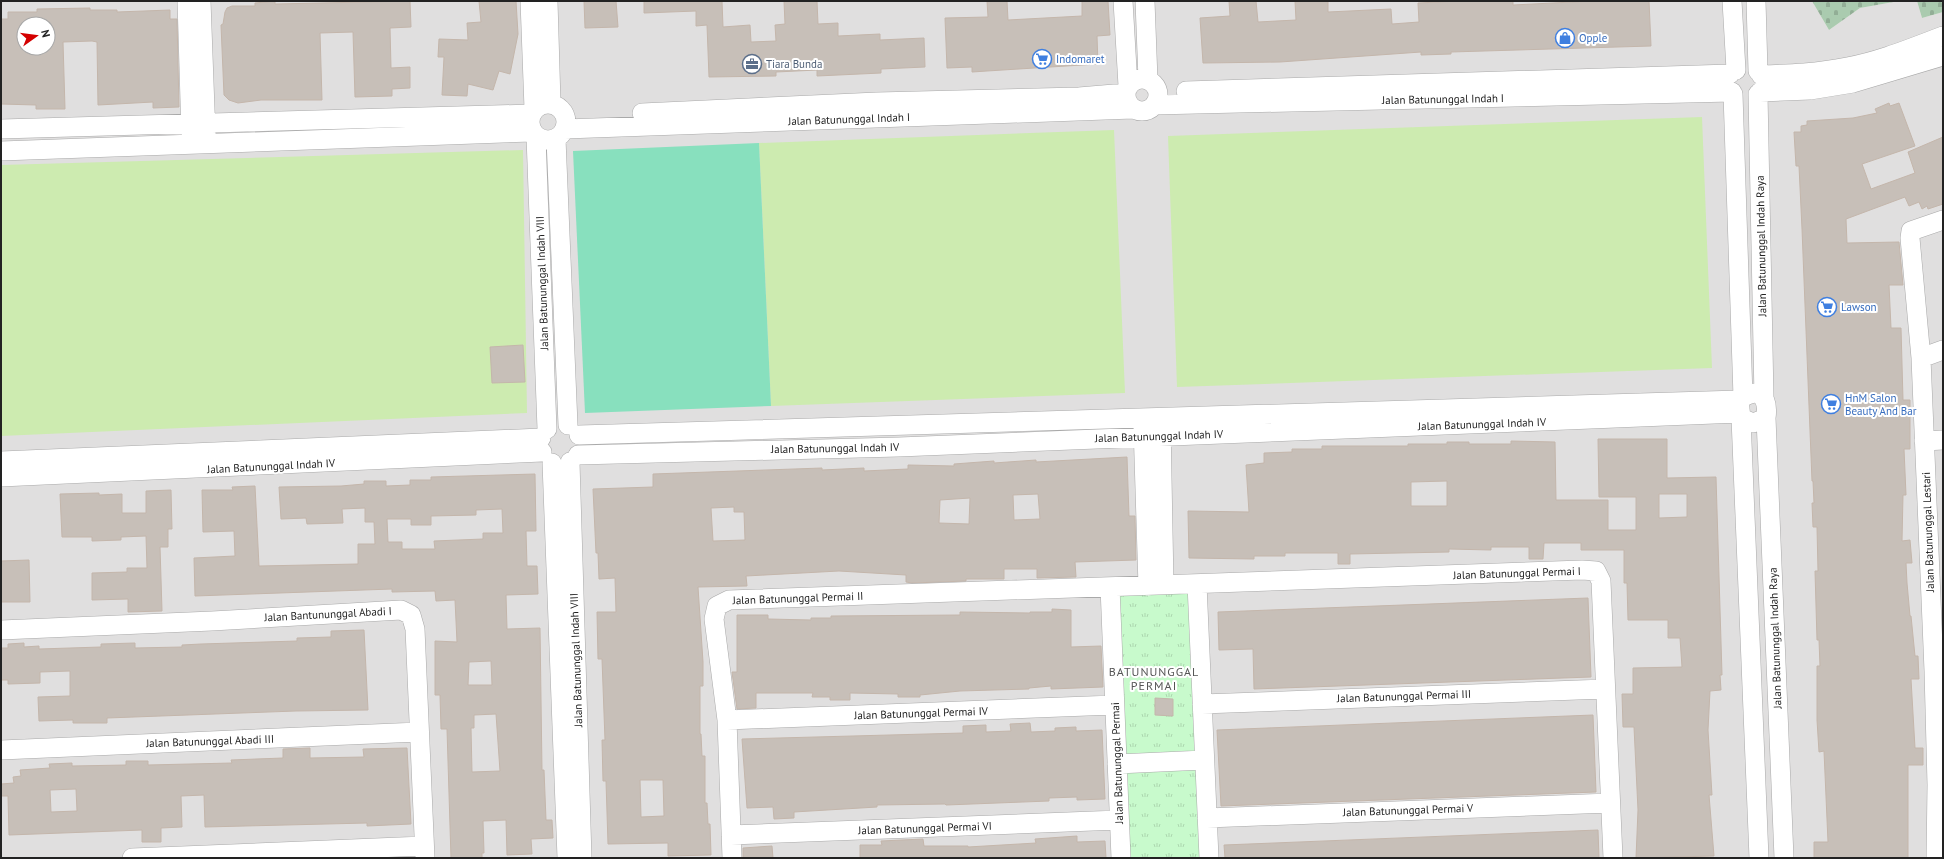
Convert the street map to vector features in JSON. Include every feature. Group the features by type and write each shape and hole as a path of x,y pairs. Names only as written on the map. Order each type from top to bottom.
{"street":[{"path":"187,1 199,144"},
{"path":"198,123 201,1"},
{"name":"Jalan Batununggal Indah VIII","path":"530,1 537,119 546,445 573,785 582,858"},
{"name":"Jalan Batununggal Indah VIII","path":"537,119 548,1"},
{"path":"1123,1 1129,96 1146,110 1153,93 1145,1"},
{"name":"Jalan Batununggal Indah Raya","path":"1732,1 1741,407 1759,858"},
{"name":"Jalan Batununggal Indah Raya","path":"1756,1 1759,83 1764,398"},
{"path":"1759,83 1847,67 1899,53 1943,36"},
{"path":"1759,83 1752,98 1745,99 1733,83 1737,67 1746,65 1759,83 1810,90 1853,84 1943,56"},
{"path":"1129,96 1138,80 1153,93"},
{"name":"Jalan Batununggal Indah I","path":"1153,93 1733,83"},
{"name":"Jalan Batununggal Indah I","path":"537,119 546,140 563,128 869,102 1129,96"},
{"path":"1,151 199,144 537,119 561,108 563,128"},
{"path":"1,129 198,123 537,119"},
{"name":"Jalan Batununggal Indah VIII","path":"563,128 573,430"},
{"name":"Jalan Batununggal Lestari","path":"1936,858 1940,785 1936,554 1924,441 1921,358 1910,238 1911,231 1939,221"},
{"path":"1921,358 1943,350"},
{"path":"1753,394 1764,398 1768,408 1766,418 1753,423 1741,407 1753,394"},
{"name":"Jalan Batununggal Indah IV","path":"573,430 898,426 1152,427 1741,407"},
{"name":"Jalan Batununggal Indah Raya","path":"1766,418 1784,858"},
{"path":"557,424 573,430 581,445 574,459 561,465 546,445 557,424"},
{"path":"898,426 899,447"},
{"path":"1152,427 1156,585"},
{"name":"Jalan Batununggal Indah IV","path":"574,459 899,447 1152,427"},
{"path":"1924,441 1943,440"},
{"name":"Jalan Batununggal Indah IV","path":"1,461 546,445"},
{"name":"Jalan Batununggal Indah IV","path":"1,477 205,469 546,445"},
{"name":"Jalan Batununggal Indah VIII","path":"567,858 573,785 574,459"},
{"name":"Jalan Batununggal Permai I","path":"1197,584 1596,571 1602,581 1605,689 1613,858"},
{"path":"1110,587 1197,584 1208,858"},
{"name":"Jalan Batununggal Permai","path":"1110,587 1121,858"},
{"name":"Jalan Batununggal Permai II","path":"732,858 727,720 714,619 717,606 729,600 1110,587"},
{"name":"Jalan Bantununggal Abadi I","path":"1,630 212,621 401,610 411,615 415,629 424,852"},
{"name":"Jalan Batununggal Permai III","path":"1202,704 1605,689"},
{"name":"Jalan Batununggal Permai IV","path":"727,720 1114,705"},
{"name":"Jalan Batununggal Abadi III","path":"1,750 419,732"},
{"path":"1117,764 1204,760"},
{"name":"Jalan Batununggal Permai V","path":"1207,818 1610,803"},
{"name":"Jalan Batununggal Permai VI","path":"731,835 1119,820"},
{"path":"132,858 424,852"}],"shaded area":[{"path":"1,1 1812,1 1829,30 1860,8 1899,1 1917,1 1922,18 1943,12 1943,858 1,858"}],"green space":[{"path":"1812,1 1899,1 1860,8 1829,30"},
{"path":"1917,1 1943,1 1943,12 1922,18"},
{"path":"1702,117 1712,368 1177,387 1168,136"},
{"path":"1114,130 1125,393 771,406 759,143"},
{"path":"759,143 771,406 585,413 573,151"},
{"path":"523,150 527,413 1,436 1,165"},
{"path":"1196,586 1205,858 1124,858 1112,589"}],"building":[{"path":"275,1 275,4 410,1 411,27 390,28 391,68 410,67 410,88 392,89 392,96 355,97 353,32 320,33 322,100 261,100 238,103 229,100 224,95 221,25 223,24 225,12 227,8 232,6 255,6 255,3"},
{"path":"479,1 516,1 518,34 510,74 499,71 493,90 468,84 467,96 442,95 444,57 438,57 439,39 468,40 467,23 481,22"},
{"path":"584,1 616,1 618,27 585,28"},
{"path":"644,1 722,1 723,27 750,25 751,42 776,41 775,25 785,24 784,1 817,1 818,24 838,23 838,36 880,34 880,40 924,38 925,67 881,69 881,73 817,76 817,70 776,72 776,76 709,77 707,25 696,26 696,11 644,13"},
{"path":"987,1 1007,1 1008,20 1082,16 1082,1 1108,1 1110,35 1097,36 1098,64 972,72 972,67 947,68 945,18 988,17"},
{"path":"1229,1 1256,1 1258,22 1296,20 1295,1 1328,1 1328,12 1391,9 1392,24 1419,22 1418,3 1513,1 1513,5 1592,1 1649,1 1651,46 1451,52 1451,54 1421,55 1421,52 1280,62 1203,63 1200,18 1230,16"},
{"path":"90,8 90,10 117,10 117,12 170,10 170,19 177,19 179,107 153,108 153,102 98,105 97,42 92,41 63,42 65,109 36,109 36,105 1,104 1,19 8,19 8,12 37,12 37,9"},
{"path":"1889,103 1890,106 1899,103 1915,146 1862,164 1871,189 1915,173 1908,152 1943,137 1943,204 1928,209 1927,206 1922,209 1919,202 1909,206 1905,197 1846,219 1847,243 1899,242 1903,285 1889,285 1891,328 1901,328 1903,400 1910,400 1910,449 1904,449 1906,495 1903,495 1902,541 1910,540 1912,563 1906,563 1907,583 1915,656 1918,656 1919,679 1911,679 1915,748 1923,748 1923,765 1908,765 1908,858 1814,858 1814,842 1828,842 1824,751 1819,752 1817,720 1817,666 1820,666 1819,640 1817,640 1815,571 1818,571 1817,527 1813,527 1812,503 1814,503 1799,166 1796,166 1794,132 1801,132 1801,126 1807,125 1807,121 1853,118 1877,113 1875,109"},
{"path":"523,345 525,382 492,383 490,347"},
{"path":"1598,439 1667,439 1667,478 1716,477 1722,675 1720,675 1721,690 1710,691 1708,730 1712,795 1709,795 1714,856 1636,858 1638,810 1634,727 1623,727 1622,694 1633,694 1633,668 1682,667 1680,638 1668,638 1668,620 1628,620 1627,583 1624,583 1624,550 1581,550 1581,543 1544,543 1543,559 1529,559 1529,547 1491,547 1491,550 1449,549 1449,552 1350,554 1350,564 1338,564 1338,553 1285,553 1285,556 1254,556 1254,559 1189,558 1188,511 1249,512 1246,465 1264,463 1264,453 1292,452 1292,449 1322,449 1322,446 1408,446 1408,444 1447,444 1447,442 1469,442 1469,444 1511,444 1511,441 1555,442 1556,500 1608,500 1608,530 1636,530 1636,497 1599,497","holes":["1447,481 1447,506 1411,506 1411,482","1659,494 1687,494 1687,517 1659,518"]},
{"path":"1127,457 1129,516 1135,516 1136,560 1075,562 1076,577 1037,578 1037,569 1004,569 1004,579 966,579 966,581 912,583 906,582 906,575 839,571 746,576 747,586 698,587 703,662 703,686 700,686 700,734 702,756 705,756 705,803 707,803 708,824 710,824 711,855 668,856 668,843 608,844 606,781 603,781 602,740 605,740 602,659 598,659 597,612 616,612 615,578 599,579 598,553 596,553 593,489 653,487 653,474 822,468 822,470 864,468 864,471 908,469 908,465 954,466 954,464 994,461 994,463 1036,460 1036,462","holes":["1038,494 1040,519 1014,520 1013,495","970,498 969,524 939,523 940,500","734,507 734,512 744,512 745,540 713,541 711,508","640,780 663,780 664,816 641,817"]},
{"path":"535,474 536,531 526,531 527,566 537,566 538,594 506,595 507,629 540,628 542,770 544,770 546,820 552,820 553,838 531,839 532,854 507,855 506,820 483,821 484,853 482,853 482,858 451,858 447,729 441,729 440,695 435,695 435,641 457,642 455,600 436,601 435,591 392,592 392,589 195,596 194,558 235,556 234,531 203,532 202,490 233,490 232,487 255,486 259,566 358,564 358,544 375,544 374,522 365,522 365,508 342,509 343,523 307,524 306,518 281,519 279,487 341,486 364,484 364,481 386,481 386,486 410,485 410,480 431,480 431,477","holes":["502,509 503,533 483,533 483,539 434,541 435,549 402,549 402,542 388,542 387,519 411,519 411,525 431,525 431,516 476,515 476,510","491,661 492,685 468,685 469,662","496,714 500,771 472,772 471,728 474,728 474,715"]},
{"path":"171,490 172,529 168,529 168,547 160,547 162,611 128,612 128,599 92,600 92,573 127,572 127,568 147,568 146,536 121,537 121,540 92,541 92,537 62,537 60,494 122,494 122,513 146,513 146,491"},
{"path":"29,560 30,602 1,602 1,561"},
{"path":"1588,598 1591,677 1254,689 1253,649 1219,650 1218,612"},
{"path":"1052,609 1071,610 1071,647 1101,646 1103,687 1051,689 1051,686 1029,689 960,691 920,695 920,697 898,697 898,694 850,693 850,700 830,700 830,697 812,697 813,693 756,693 756,708 737,709 732,672 737,672 737,615 768,615 768,619 811,620 811,618 831,618 831,616 960,615 960,612 1030,613 1052,612"},
{"path":"364,630 368,710 296,711 107,718 107,723 73,723 73,720 39,721 38,697 70,696 70,671 40,672 40,683 8,684 8,680 1,680 1,648 8,648 8,644 24,643 24,647 39,646 39,649 101,647 101,644 135,643 135,648 182,647 182,645 201,644 297,641 297,638 331,637 331,631"},
{"path":"1155,698 1173,699 1173,716 1155,715"},
{"path":"1593,715 1596,792 1221,806 1217,730"},
{"path":"1030,723 1031,732 1055,731 1055,728 1076,727 1076,731 1102,730 1105,799 1077,800 1077,797 1049,798 1049,801 946,805 877,805 877,807 794,812 794,818 774,819 773,807 747,808 742,739 963,733 963,726 986,725 986,732 1011,731 1010,724"},
{"path":"310,748 310,758 364,757 363,749 407,748 411,824 367,826 367,823 205,827 204,795 181,796 182,827 161,828 161,842 142,842 142,830 9,835 8,796 1,796 1,784 14,783 13,777 21,776 20,770 50,768 49,764 72,763 72,766 126,765 126,761 148,761 148,765 232,763 231,760 283,758 283,749","holes":["76,789 77,811 51,812 50,790"]},
{"path":"1598,830 1599,858 1225,858 1224,845"},
{"path":"1077,836 1077,842 1105,841 1106,858 860,858 860,845 882,845 881,841 923,839 924,846 968,847 1036,843 1035,839"},
{"path":"772,846 773,858 743,858 743,848"}],"place":[{"name":"Opple","path":"1565,38"},
{"name":"Indomaret","path":"1042,59"},
{"name":"Tiara Bunda","path":"752,64"},
{"name":"Lawson","path":"1827,307"},
{"name":"HnM Salon Beauty And Bar","path":"1831,404"}],"district":[{"name":"BATUNUNGGAL PERMAI","path":"1154,679"}]}
